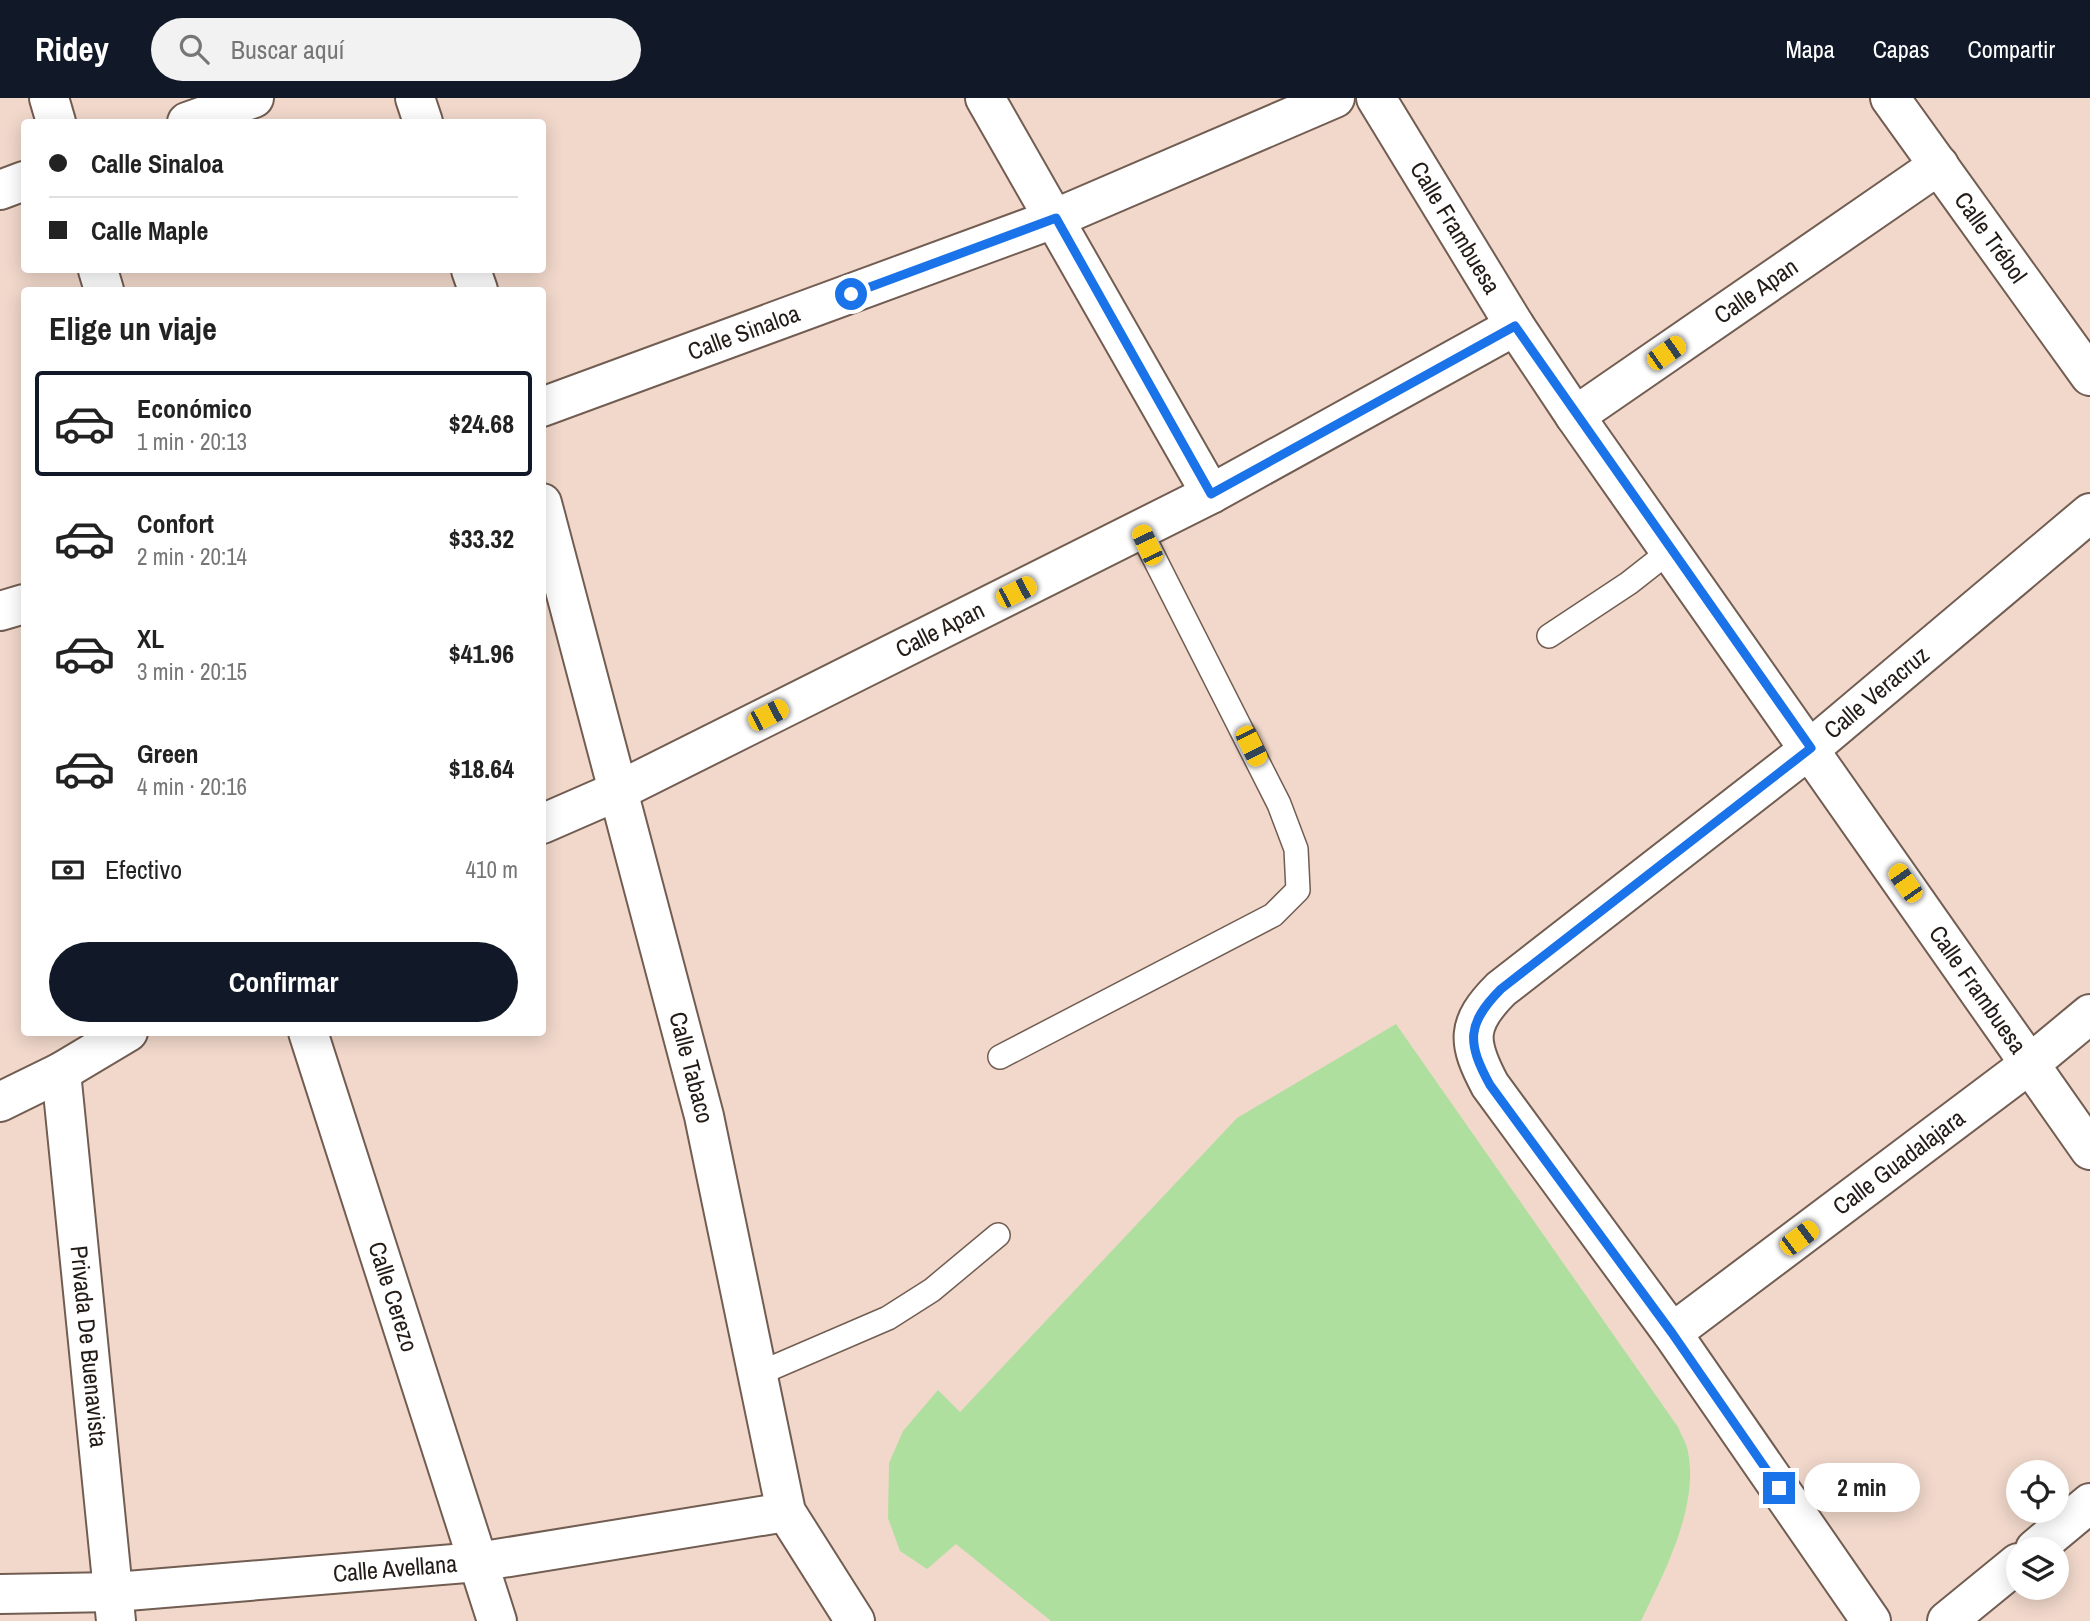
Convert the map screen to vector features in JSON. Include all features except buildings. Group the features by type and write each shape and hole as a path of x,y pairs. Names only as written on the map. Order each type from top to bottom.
{"street":[{"path":"49,98 56,119"},
{"path":"195,119 254,98"},
{"path":"415,98 422,119"},
{"path":"985,98 1056,218 1211,494"},
{"name":"Calle Sinaloa","path":"546,406 1056,218 1335,98"},
{"name":"Calle Frambuesa","path":"1376,98 1515,326 1575,416 1811,748 2090,1150"},
{"name":"Calle Trébol","path":"1890,98 2090,376"},
{"name":"Calle Apan","path":"1575,416 1939,165"},
{"path":"0,190 21,182"},
{"name":"Calle Apan","path":"546,822 620,790 1211,494 1515,326"},
{"name":"Calle Veracruz","path":"1672,1333 1490,1085 1479,1064 1472,1031 1485,1005 1501,989 1811,748 2090,513"},
{"name":"Calle Tabaco","path":"546,518 704,1116 786,1512 855,1621"},
{"path":"0,611 21,605"},
{"name":"Calle Guadalajara","path":"1672,1333 2031,1063 2090,1014"},
{"path":"0,1102 61,1072 121,1036"},
{"name":"Calle Cerezo","path":"309,1036 497,1621"},
{"name":"Privada De Buenavista","path":"61,1072 115,1606"},
{"path":"1672,1333 1871,1621"},
{"path":"2049,1537 2090,1503"},
{"name":"Calle Avellana","path":"0,1594 115,1606 478,1562 786,1512"},
{"path":"1947,1621 2006,1573"}],"lane":[{"path":"1000,1057 1273,915 1298,890 1296,849 1279,804 1140,530"},
{"path":"1549,636 1629,583 1671,550"},
{"path":"758,1374 888,1318 932,1290 998,1235"}],"green space":[{"path":"1396,1024 1678,1427 1685,1443 1690,1473 1684,1517 1669,1561 1641,1621 1051,1621 956,1544 927,1569 900,1551 888,1518 889,1463 903,1431 938,1390 960,1412 1237,1118"}],"route":[{"path":"851,294 1056,218 1211,494 1515,326 1575,416 1811,748 1501,989 1485,1005 1477,1018 1472,1031 1474,1048 1490,1085 1672,1333 1779,1488"}]}
